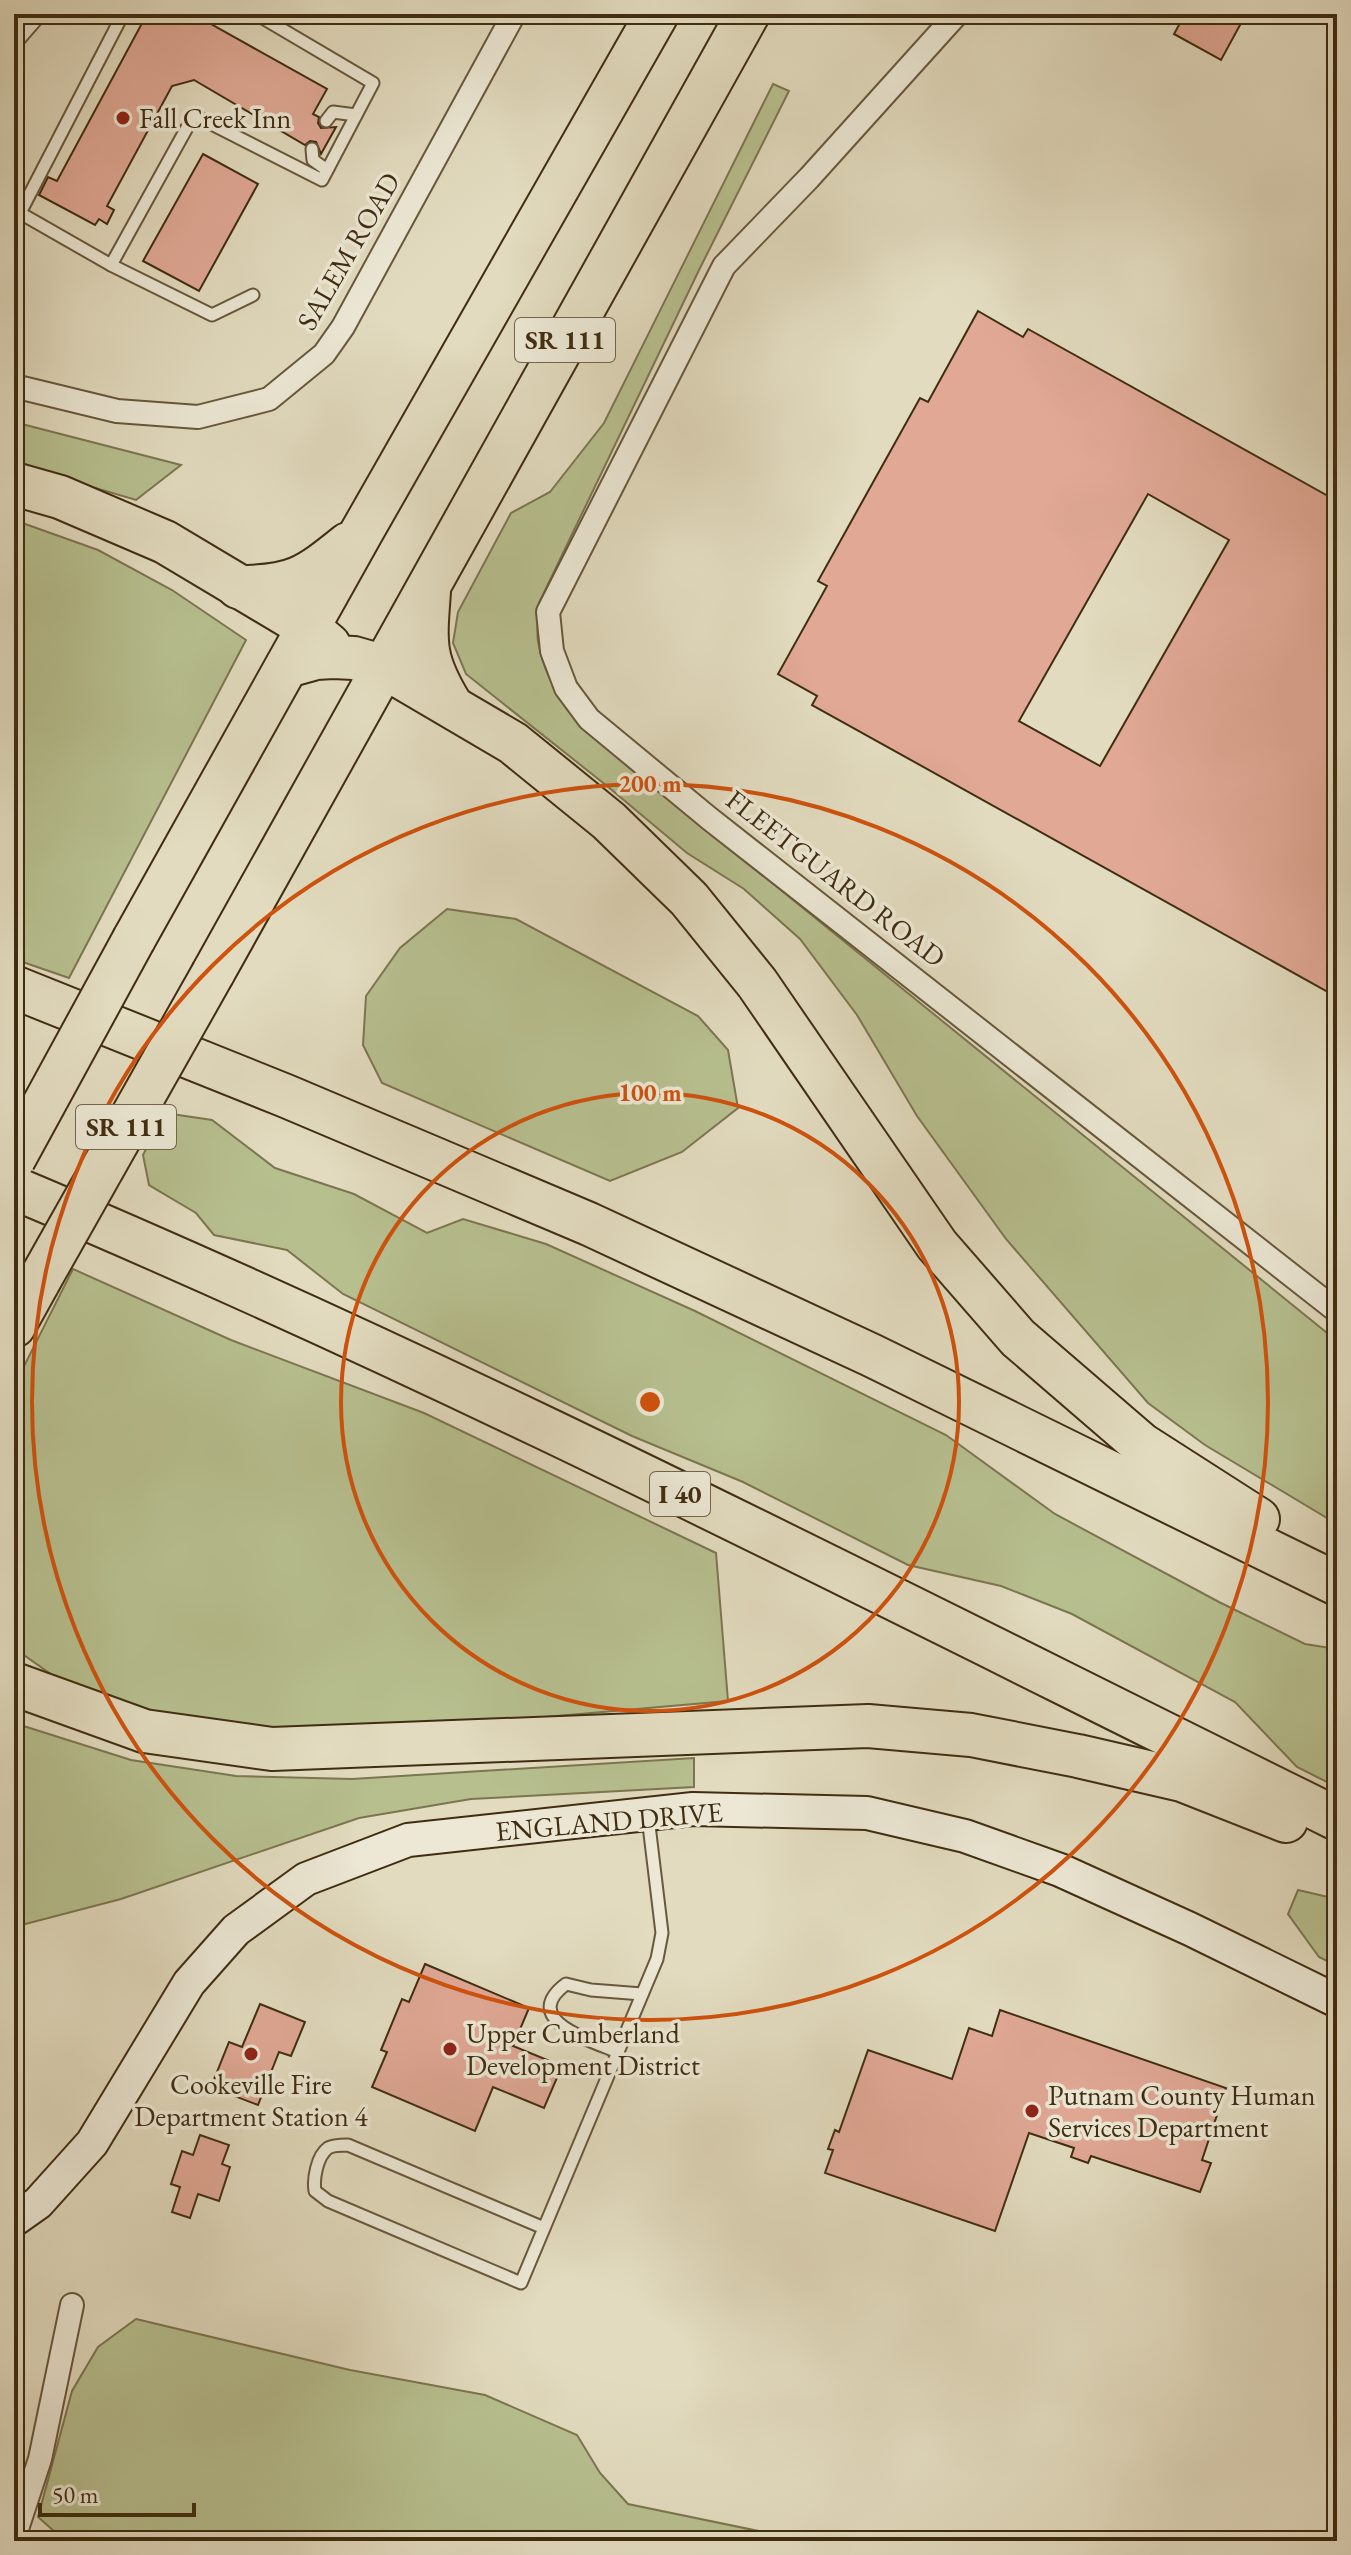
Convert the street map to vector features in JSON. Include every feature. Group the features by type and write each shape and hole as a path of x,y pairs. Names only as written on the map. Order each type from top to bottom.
{"highway":[{"path":"585,140 615,62 624,14"},
{"name":"SR 111","path":"14,1159 361,533 657,14"},
{"name":"SR 111","path":"14,1326 748,14"},
{"path":"14,484 60,497 165,542 309,628 325,641 346,673 350,695 344,736"},
{"path":"238,587 265,587 292,582 314,572 361,533"},
{"path":"429,583 426,652 435,679 451,705"},
{"path":"287,666 316,658 354,658 382,666 513,743 609,821 689,899 757,983 937,1245 1018,1338 1141,1444 1337,1569"},
{"path":"14,987 286,1096 589,1224 871,1355 1337,1584"},
{"name":"I 40","path":"14,1188 186,1260 507,1409 1337,1819"},
{"path":"14,1684 144,1731 272,1749 868,1726 971,1735 1182,1780 1337,1841"}],"street":[{"path":"14,37 34,14"},
{"name":"SALEM ROAD","path":"14,386 117,411 198,417 269,399 324,354 343,327 514,14"},
{"name":"FLEETGUARD ROAD","path":"957,14 809,178 724,266 548,612 552,651 566,688 589,719 710,819 1337,1311"},
{"name":"ENGLAND DRIVE","path":"14,2220 38,2203 92,2143 189,1983 236,1930 306,1879 408,1840 693,1809 867,1813 965,1836 1060,1870 1337,2001"},
{"path":"14,2538 40,2459 72,2305"}],"lane":[{"path":"123,14 20,213 111,265 212,315 253,295"},
{"path":"111,265 194,115 322,180 373,83 256,14"},
{"path":"326,121 333,112 356,115"},
{"path":"312,149 313,160 327,170"},
{"path":"544,2228 348,2145 329,2148 314,2182 315,2191 328,2201 521,2283 657,1959 662,1933 647,1813"},
{"path":"618,2052 560,2026 552,2018 554,1997 566,1984 591,1990 642,1994"}],"green space":[{"path":"773,84 789,91 539,603 537,636 543,662 560,697 584,727 629,767 1337,1341 1337,1524 1205,1445 1148,1403 1006,1239 917,1116 857,1015 800,939 744,889 687,853 466,674 453,643 458,612 511,513 550,492 604,423"},
{"path":"14,422 181,465 136,500 14,464"},
{"path":"14,520 98,550 172,590 246,640 69,978 14,959"},
{"path":"447,909 516,919 698,1016 728,1050 738,1108 682,1152 610,1181 382,1083 363,1045 366,996 400,948"},
{"path":"165,1113 212,1120 275,1168 354,1194 427,1233 463,1219 546,1244 695,1311 946,1435 1055,1514 1219,1602 1305,1644 1337,1649 1337,1787 1297,1767 1235,1702 1072,1614 1001,1586 908,1565 743,1482 632,1436 343,1294 287,1250 214,1235 196,1213 149,1185 143,1155"},
{"path":"73,1269 231,1340 424,1413 716,1553 728,1701 476,1723 242,1728 139,1711 55,1677 14,1648 14,1386"},
{"path":"14,1723 131,1760 236,1776 352,1779 694,1758 694,1787 471,1799 359,1818 121,1899 14,1927"},
{"path":"1298,1890 1337,1899 1337,1966 1319,1957 1288,1914"},
{"path":"136,2319 350,2370 485,2395 577,2435 600,2473 628,2504 807,2541 65,2541 38,2517 72,2391 98,2347"}],"building":[{"name":"Fall Creek Inn","path":"147,14 193,14 327,89 313,114 319,117 321,128 336,127 321,154 316,142 310,141 305,145 194,80 172,86 107,206 114,210 107,224 99,219 95,225 39,195 48,177 57,181"},
{"path":"1185,14 1246,14 1221,60 1174,34"},
{"path":"203,154 258,184 199,291 143,261"},
{"path":"978,311 1023,337 1028,329 1337,501 1337,997 812,705 817,696 778,674 827,586 818,581 920,398 928,402","holes":["1148,494 1229,540 1100,766 1019,721"]},
{"name":"Upper Cumberland Development District","path":"425,1964 529,2008 513,2046 562,2066 544,2108 493,2087 475,2131 372,2087 387,2052 381,2050 402,1999 409,2002"},
{"name":"Cookeville Fire Department Station 4","path":"260,2004 305,2022 291,2056 279,2052 258,2105 211,2087 229,2042 242,2047"},
{"name":"Putnam County Human Services Department","path":"1000,2010 1226,2088 1202,2160 1211,2163 1200,2192 1091,2156 1088,2163 1071,2157 1074,2148 1029,2133 995,2231 825,2173 833,2150 828,2149 835,2130 839,2132 868,2050 952,2079 969,2028 992,2036"},
{"path":"200,2135 229,2145 222,2164 230,2167 219,2201 198,2194 190,2218 172,2212 180,2187 171,2184 182,2151 193,2155"}],"place":[{"name":"Fall Creek Inn","path":"123,118"},
{"name":"Upper Cumberland Development District","path":"450,2049"},
{"name":"Cookeville Fire Department Station 4","path":"251,2054"},
{"name":"Putnam County Human Services Department","path":"1032,2111"}]}
